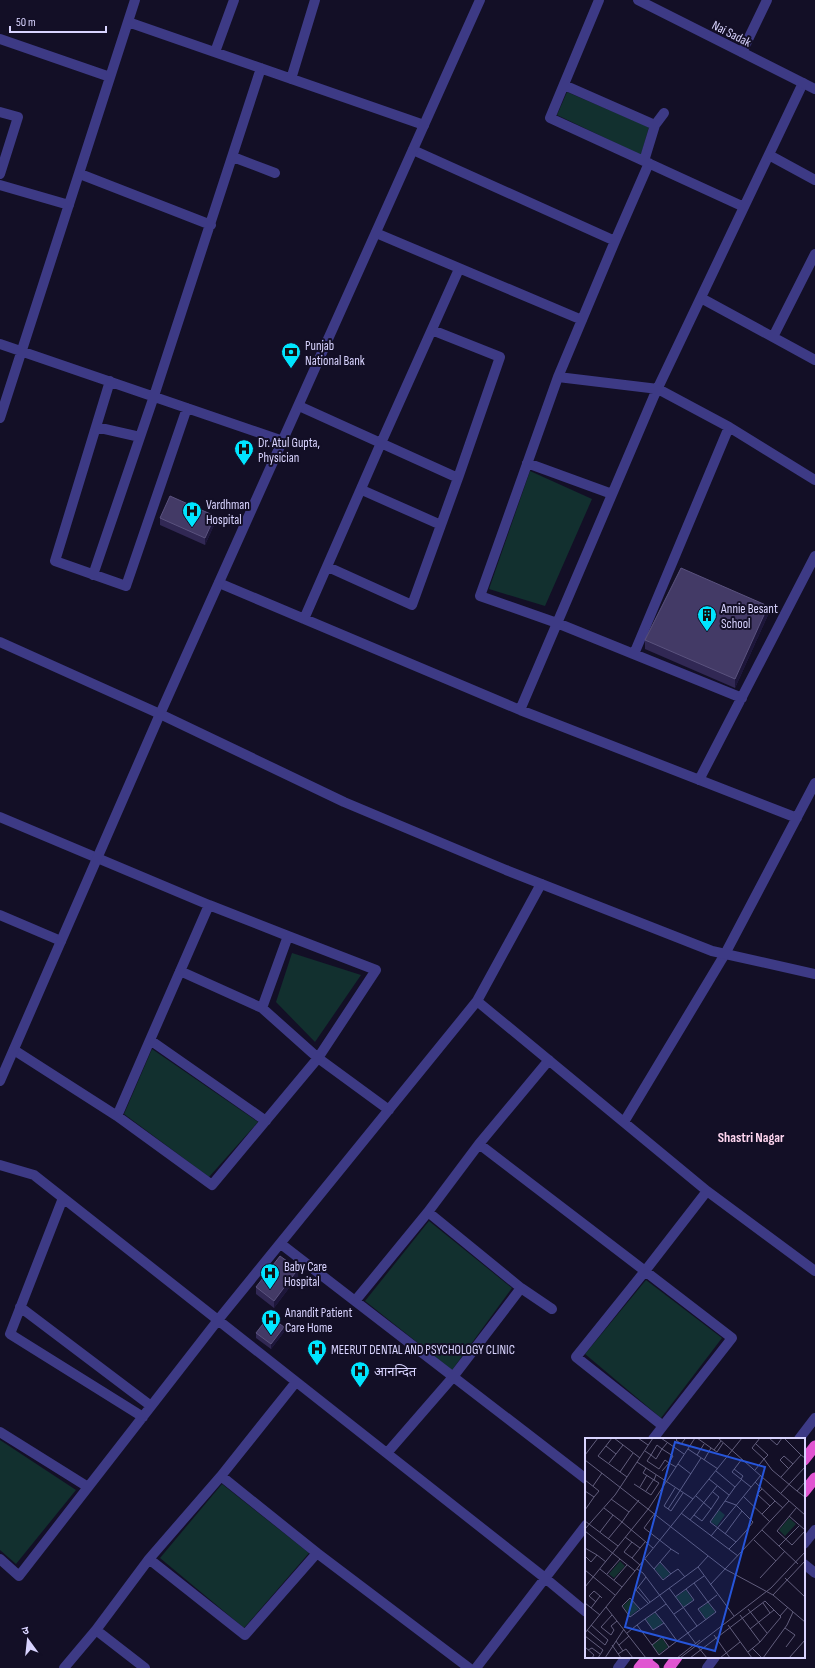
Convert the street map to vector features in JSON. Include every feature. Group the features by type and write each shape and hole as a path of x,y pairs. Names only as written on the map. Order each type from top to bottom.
{"highway":[{"path":"805,1459 815,1446"},
{"path":"805,1491 815,1478"},
{"path":"669,1668 676,1658"},
{"path":"643,1661 654,1668"}],"street":[{"path":"0,418 135,0"},
{"path":"215,52 234,0"},
{"path":"292,79 315,0"},
{"path":"0,1081 160,714 480,0"},
{"path":"599,0 550,118 744,207"},
{"name":"Nai Sadak","path":"638,0 815,89"},
{"path":"742,52 767,0"},
{"path":"128,22 424,125"},
{"path":"0,40 110,77"},
{"path":"93,575 211,225 261,68"},
{"path":"520,710 658,389 803,83"},
{"path":"564,85 655,125"},
{"path":"0,112 18,117 0,174"},
{"path":"664,113 655,125 647,162 558,377 480,596 557,623 742,698"},
{"path":"413,150 615,241"},
{"path":"768,155 815,180"},
{"path":"233,157 275,173"},
{"path":"80,174 211,225"},
{"path":"0,186 70,205"},
{"path":"376,233 582,320"},
{"path":"773,337 815,254"},
{"path":"304,619 459,269"},
{"path":"701,298 815,360"},
{"path":"328,567 412,605 500,357 432,330"},
{"path":"0,344 283,440"},
{"path":"558,377 658,389 729,427 815,480"},
{"path":"110,381 56,561 93,575 126,586 187,408"},
{"path":"299,406 458,478"},
{"path":"96,427 140,437"},
{"path":"634,654 729,427"},
{"path":"527,463 612,494"},
{"path":"362,490 441,525"},
{"path":"700,780 815,556"},
{"path":"219,583 520,710 797,818"},
{"path":"0,642 160,714 344,802 541,884 712,951 815,974"},
{"path":"624,1122 726,954 815,783"},
{"path":"0,817 208,905 376,970 318,1058 212,1185 118,1116 14,1050"},
{"path":"0,1559 19,1576 218,1320 477,1001 541,884"},
{"path":"118,1116 208,905"},
{"path":"0,915 61,941"},
{"path":"262,1008 288,936"},
{"path":"180,971 262,1008 318,1058 389,1110"},
{"path":"477,1001 707,1191 815,1272"},
{"path":"150,1040 266,1121"},
{"path":"355,1301 428,1212 479,1144 549,1060"},
{"path":"479,1144 732,1338 654,1438"},
{"path":"0,1165 34,1175 585,1611"},
{"path":"663,1426 576,1357 707,1191"},
{"path":"63,1198 10,1334 143,1417"},
{"path":"428,1212 521,1288 552,1309"},
{"path":"281,1244 585,1478"},
{"path":"387,1453 453,1377 521,1288"},
{"path":"20,1307 151,1406"},
{"path":"64,1668 96,1630 150,1559 296,1382"},
{"path":"800,1438 815,1418"},
{"path":"0,1432 88,1487"},
{"path":"220,1476 317,1553 469,1668"},
{"path":"476,1668 585,1526"},
{"path":"805,1543 815,1530"},
{"path":"150,1559 245,1635 317,1553"},
{"path":"805,1565 815,1573"},
{"path":"96,1630 145,1668"},
{"path":"618,1668 625,1658"},
{"path":"706,1668 714,1658"}],"green space":[{"path":"567,92 649,127 641,155 557,115"},
{"path":"530,471 592,499 545,606 489,589"},
{"path":"292,953 361,975 315,1042 276,1002"},
{"path":"152,1049 258,1122 209,1177 124,1114"},
{"path":"429,1221 512,1288 452,1370 365,1301"},
{"path":"646,1280 722,1338 661,1418 585,1354"},
{"path":"0,1440 76,1490 16,1564 0,1550"},
{"path":"222,1484 309,1553 244,1628 160,1558"}],"building":[{"path":"170,496 215,516 205,538 160,518"},
{"name":"Annie Besant School","path":"681,568 768,606 735,679 645,640"},
{"path":"280,1256 298,1269 274,1301 256,1287"},
{"path":"269,1316 284,1327 271,1344 256,1333"}],"place":[{"name":"Punjab National Bank","path":"291,369"},
{"name":"Dr. Atul Gupta, Physician","path":"244,466"},
{"name":"Vardhman Hospital","path":"192,528"},
{"name":"Annie Besant School","path":"707,632"},
{"name":"Baby Care Hospital","path":"270,1290"},
{"name":"Anandit Patient Care Home","path":"271,1336"},
{"name":"MEERUT DENTAL AND PSYCHOLOGY CLINIC","path":"317,1366"},
{"name":"आनन्दित","path":"360,1388"}],"district":[{"name":"Shastri Nagar","path":"751,1137"}]}
